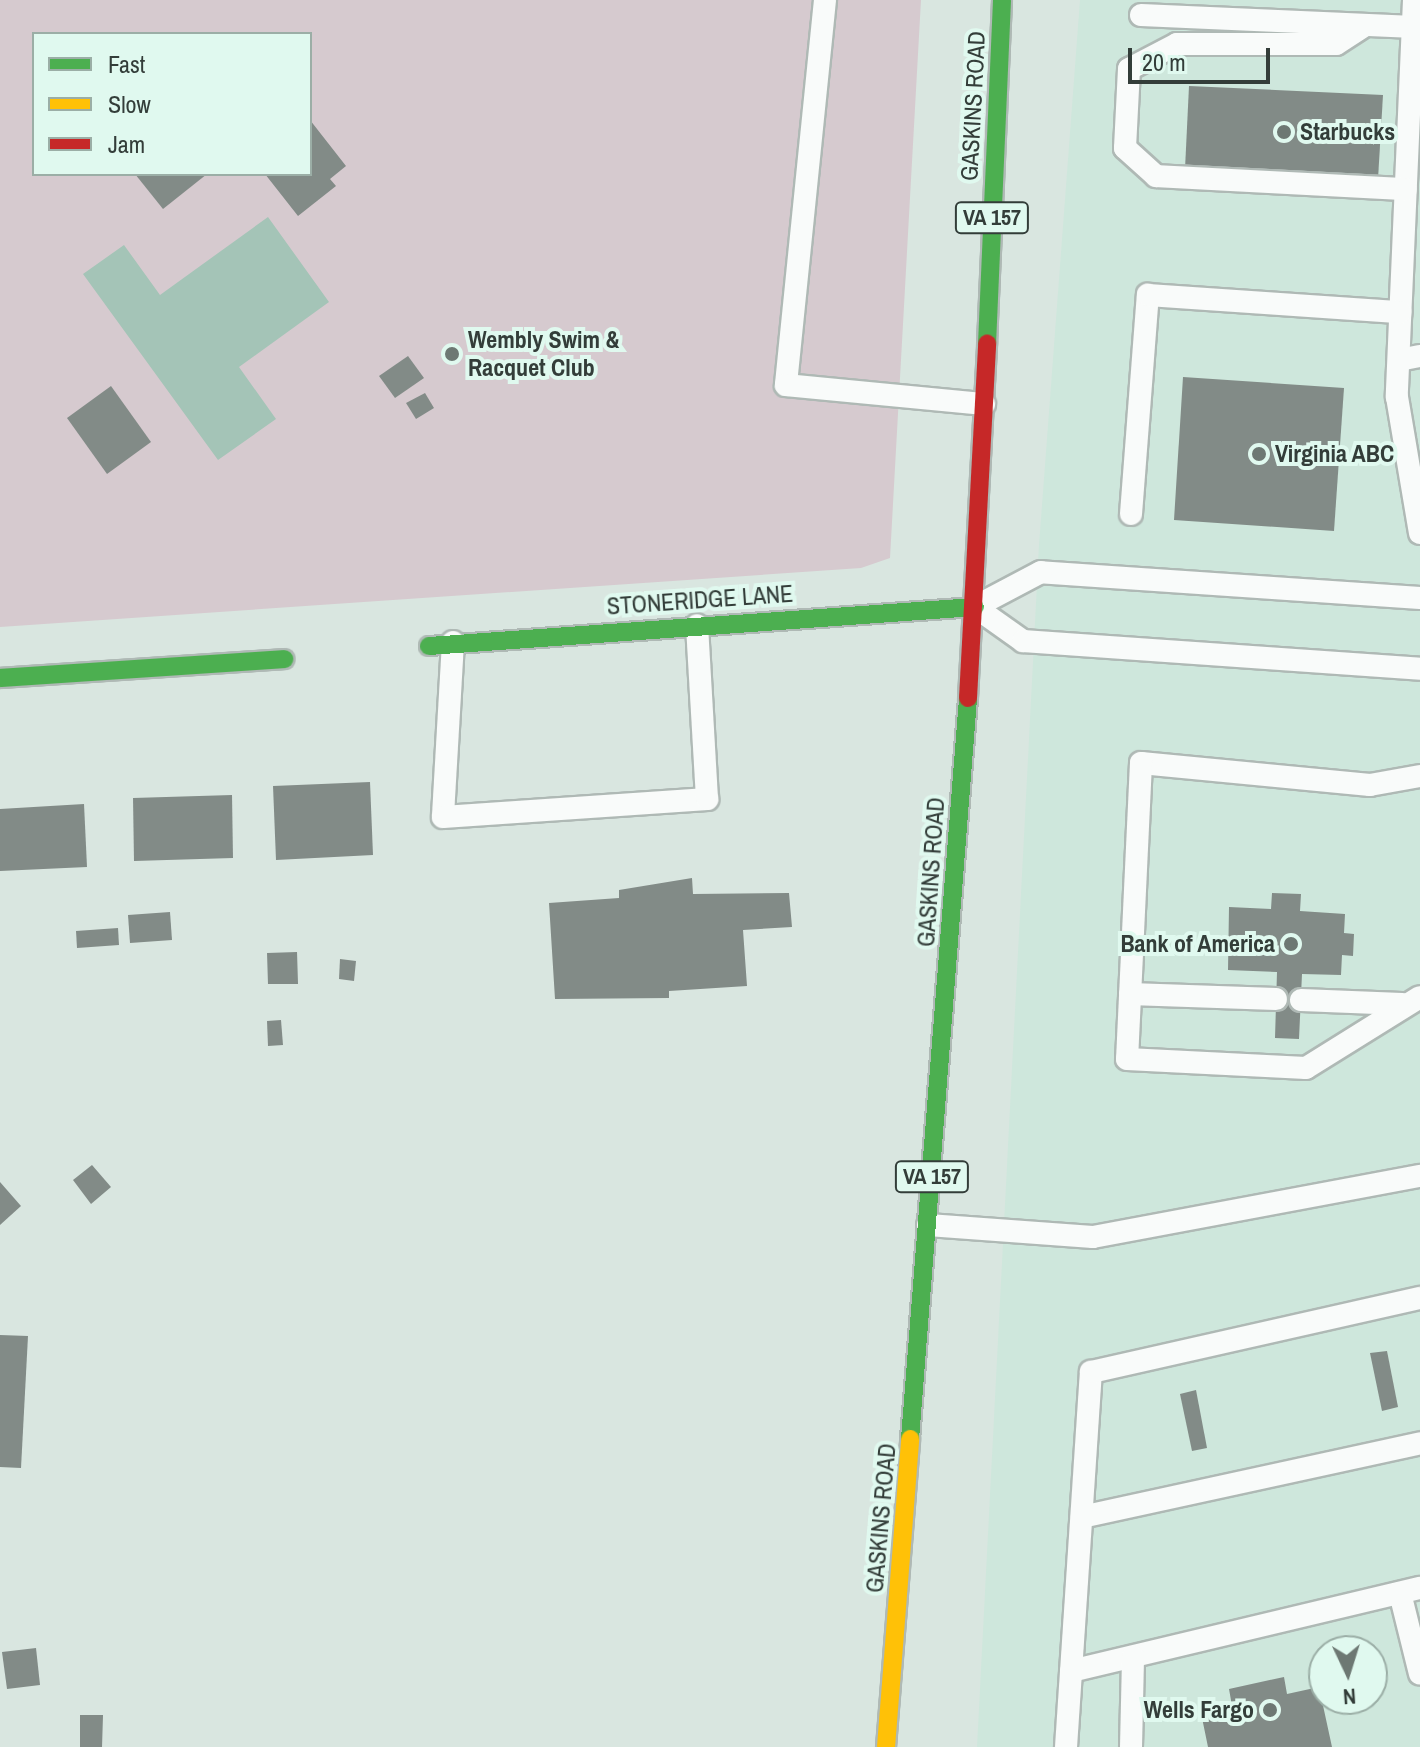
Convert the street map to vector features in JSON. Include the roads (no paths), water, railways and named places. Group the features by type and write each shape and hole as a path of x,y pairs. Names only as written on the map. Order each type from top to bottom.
{"main road":[{"name":"GASKINS ROAD","path":"886,1747 975,607 1002,0"},
{"name":"STONERIDGE LANE","path":"429,646 975,607"},
{"path":"0,678 284,659"}],"lane":[{"path":"825,0 786,385 984,404"},
{"path":"1414,0 1417,28 1400,312 1409,358 1400,442 1420,533"},
{"path":"1141,15 1417,28"},
{"path":"1364,26 1336,44 1177,44 1129,69 1125,148 1156,176 1406,189"},
{"path":"1131,514 1148,295 1400,312"},
{"path":"1420,598 1041,572 975,607 1023,641 1420,669"},
{"path":"453,642 443,817 707,799 697,625"},
{"path":"1411,1001 1306,1068 1127,1059 1141,763 1370,785 1420,776"},
{"path":"1130,994 1276,999"},
{"path":"1301,1000 1411,1001"},
{"path":"928,1225 1093,1237 1420,1176"},
{"path":"1066,1747 1091,1372 1420,1298"},
{"path":"1082,1517 1420,1443"},
{"path":"1071,1671 1410,1590 1420,1674"},
{"path":"1131,1747 1133,1657"}],"place":[{"name":"Starbucks","path":"1284,132"},
{"name":"Wembly Swim & Racquet Club","path":"452,354"},
{"name":"Virginia ABC","path":"1259,454"},
{"name":"Bank of America","path":"1291,944"},
{"name":"Wells Fargo","path":"1270,1710"}]}
